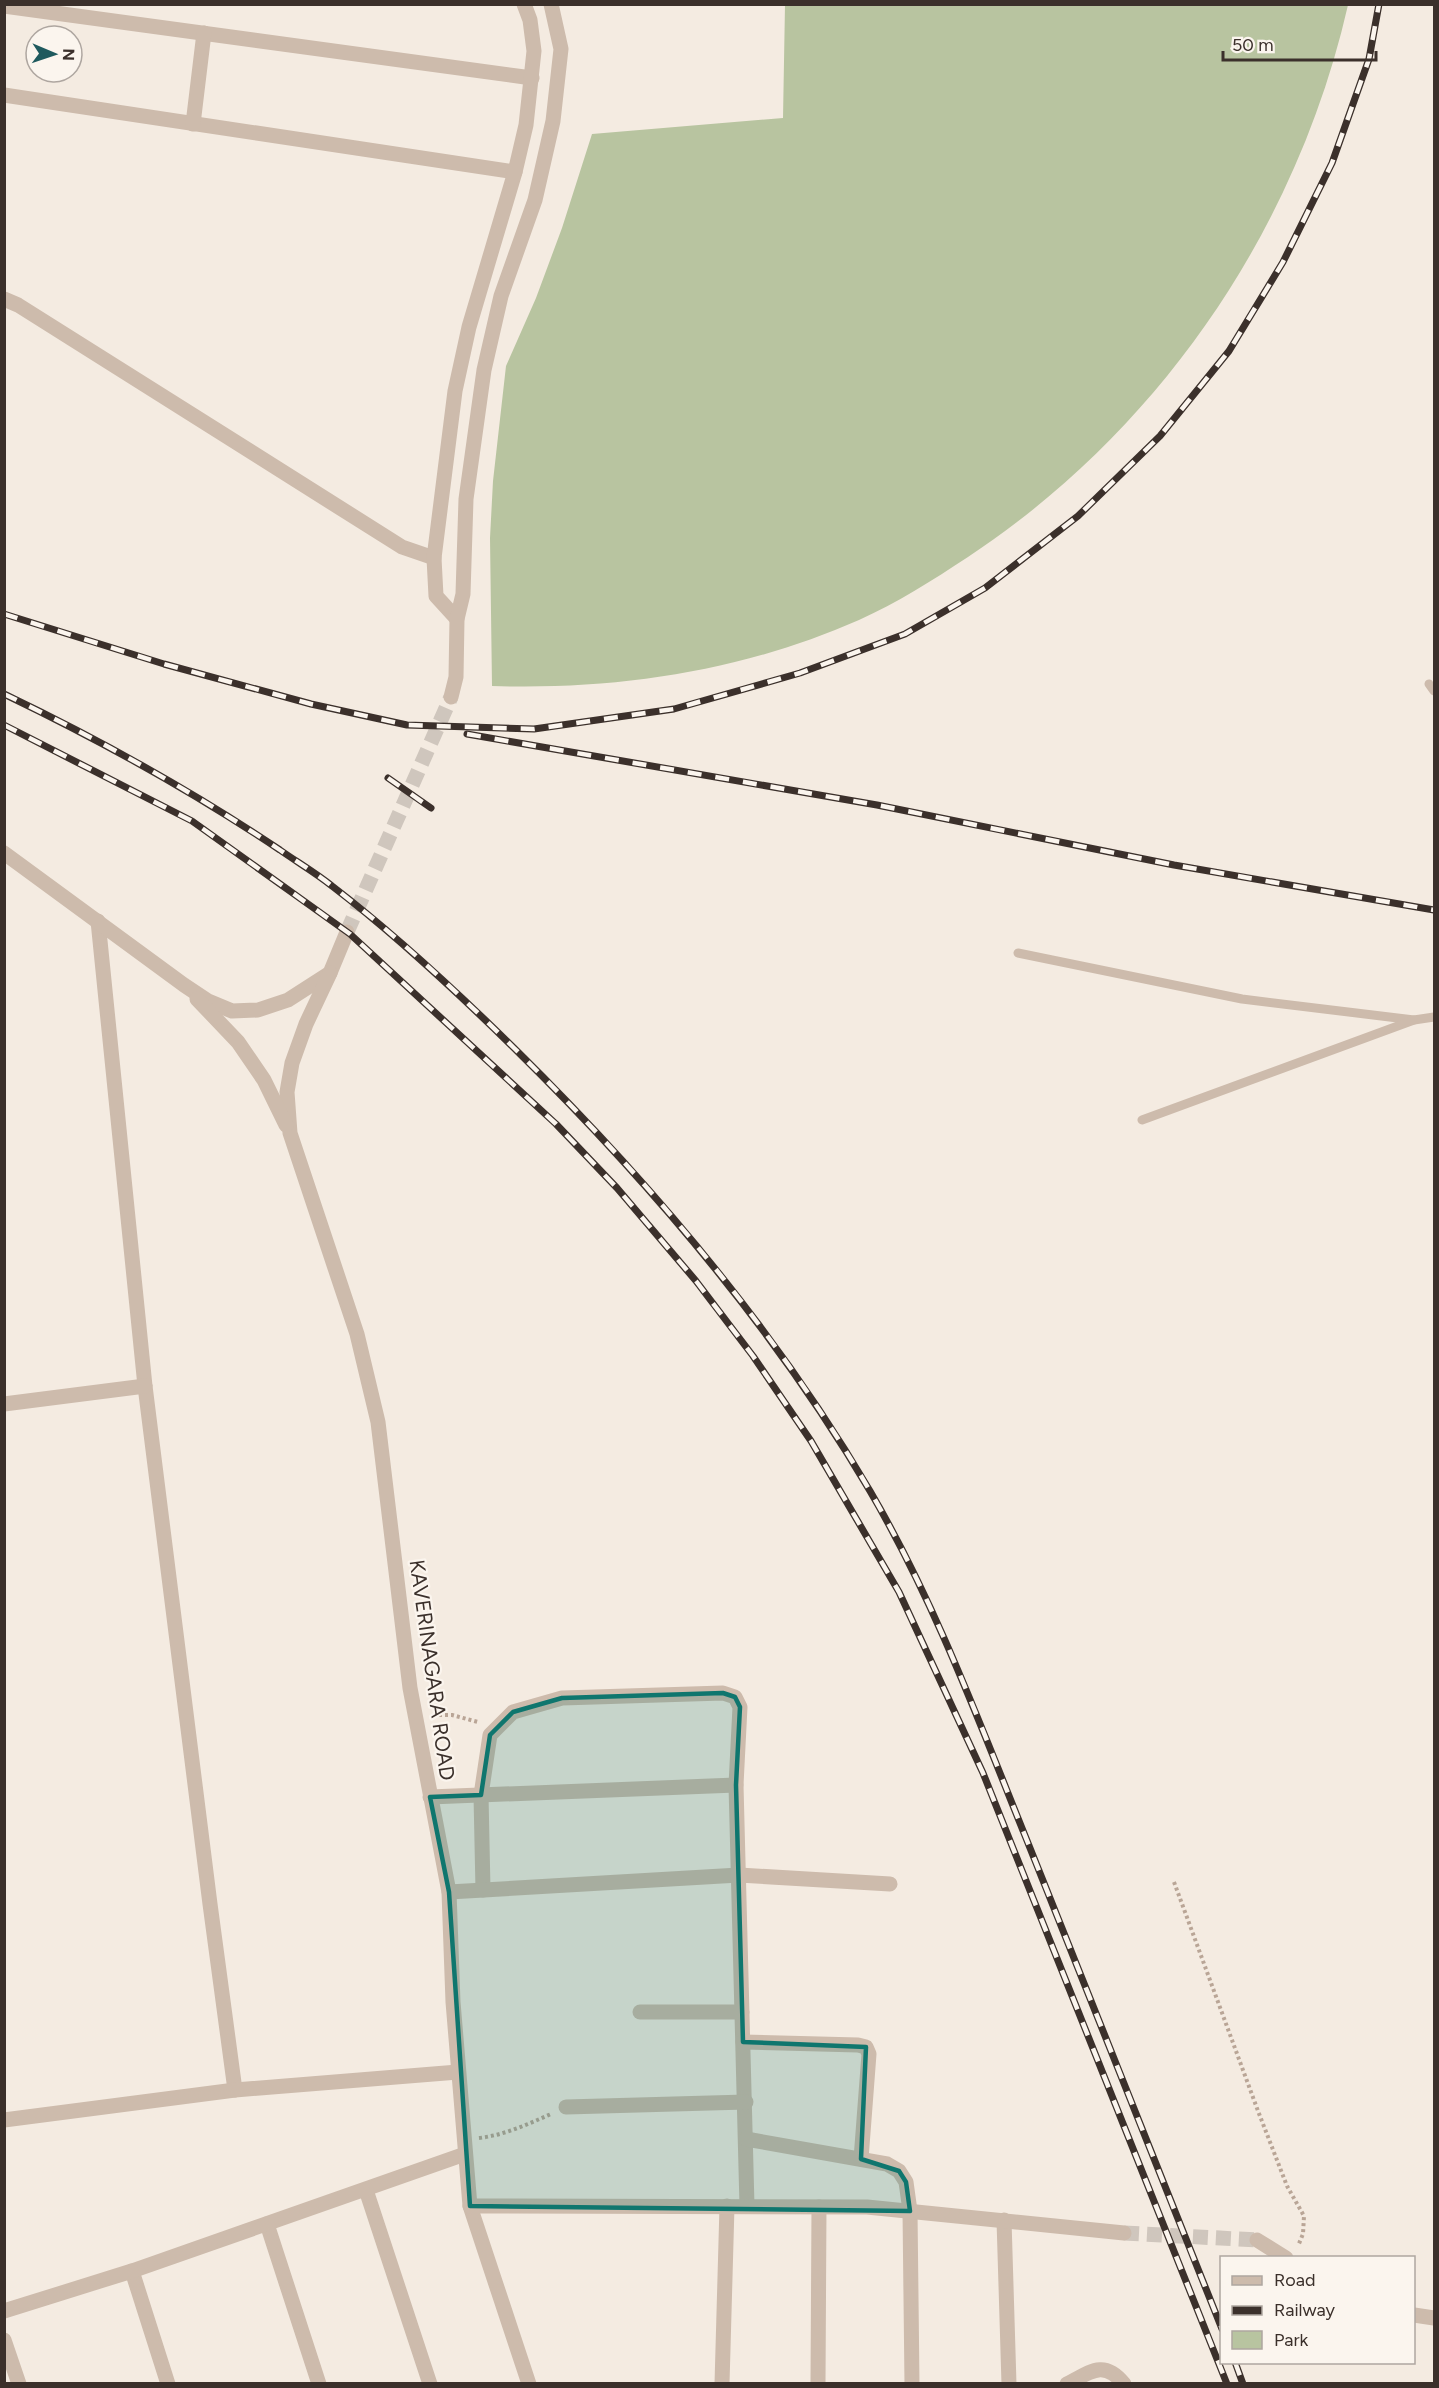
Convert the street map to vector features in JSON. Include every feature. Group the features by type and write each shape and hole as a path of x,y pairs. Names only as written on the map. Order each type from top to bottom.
{"street":[{"path":"457,619 436,596 434,558 455,391 469,327 515,172 526,125 532,78 533,40 530,20 524,4"},
{"path":"451,697 456,677 457,619 463,594 466,499 484,370 501,296 535,200 553,122 561,49 551,4"},
{"path":"4,6 532,78"},
{"path":"193,124 204,33"},
{"path":"4,95 515,172"},
{"path":"4,298 402,547 434,558"},
{"path":"4,853 184,985 208,1001 232,1011 258,1010 288,1000 330,973"},
{"path":"99,921 145,1386 210,1904 236,2090"},
{"name":"KAVERINAGARA ROAD","path":"347,932 306,1024 292,1063 287,1092 290,1133 357,1334 378,1422 410,1688 417,1715 449,1892 458,2072 470,2206 529,2384"},
{"path":"184,985 238,1042 264,1080 290,1133"},
{"path":"4,1404 145,1386"},
{"path":"483,1890 481,1795 490,1735 513,1712 562,1698 723,1693 735,1697 740,1707 736,1785 747,2206"},
{"path":"430,1797 736,1785"},
{"path":"449,1892 739,1875 890,1884"},
{"path":"640,2012 741,2012"},
{"path":"743,2042 866,2047 869,2054 861,2159"},
{"path":"4,2120 236,2090 458,2072"},
{"path":"566,2108 746,2102"},
{"path":"746,2139 887,2164 899,2171 906,2182 910,2211 912,2384"},
{"path":"4,2311 132,2271 366,2190 464,2147"},
{"path":"366,2190 430,2384"},
{"path":"470,2206 867,2207 1124,2233"},
{"path":"722,2384 727,2206"},
{"path":"818,2384 819,2206"},
{"path":"1004,2220 1009,2384"},
{"path":"267,2224 319,2384"},
{"path":"1257,2240 1291,2254"},
{"path":"132,2271 168,2384"},
{"path":"1415,2315 1434,2318"},
{"path":"4,2340 19,2384"},
{"path":"1067,2384 1097,2369 1106,2369 1116,2374 1124,2384"}],"lane":[{"path":"1018,953 1242,999 1414,1020"},
{"path":"1142,1120 1414,1020 1434,1017"}],"path":[{"path":"417,1715 452,1715 499,1726"},
{"path":"1174,1882 1287,2186 1304,2216 1304,2234 1291,2254"},
{"path":"464,2147 566,2108"}],"highlighted area":[{"path":"723,1693 735,1697 740,1707 736,1785 743,2042 866,2047 861,2159 899,2171 906,2182 910,2211 470,2206 449,1892 430,1797 481,1795 490,1735 513,1712 562,1698"}],"green space":[{"path":"785,5 1348,5 1325,88 1294,168 1256,245 1211,317 1159,386 1101,449 1037,506 968,557 928,583 859,620 815,638 771,652 680,674 587,685 492,686 490,538 493,481 506,366 536,298 562,228 592,134 783,118"}],"tunnel":[{"path":"347,932 451,697"},
{"path":"1124,2233 1257,2240"}],"railway":[{"path":"4,614 164,664 311,704 407,725 534,729 674,709 800,673 905,634 985,588 1078,516 1160,436 1229,351 1283,262 1332,163 1369,59 1379,4"},
{"path":"4,694 75,729 213,807 320,877 379,924 470,1006 564,1098 661,1203 751,1314 833,1430 870,1491 937,1622 994,1757 1220,2324"},
{"path":"4,725 192,821 350,934 556,1124 617,1188 696,1281 753,1356 811,1441 899,1592 983,1773 1227,2384"},
{"path":"467,734 877,805 1174,865 1434,910"},
{"path":"388,778 431,808"},
{"path":"1236,2364 1243,2384"}]}
